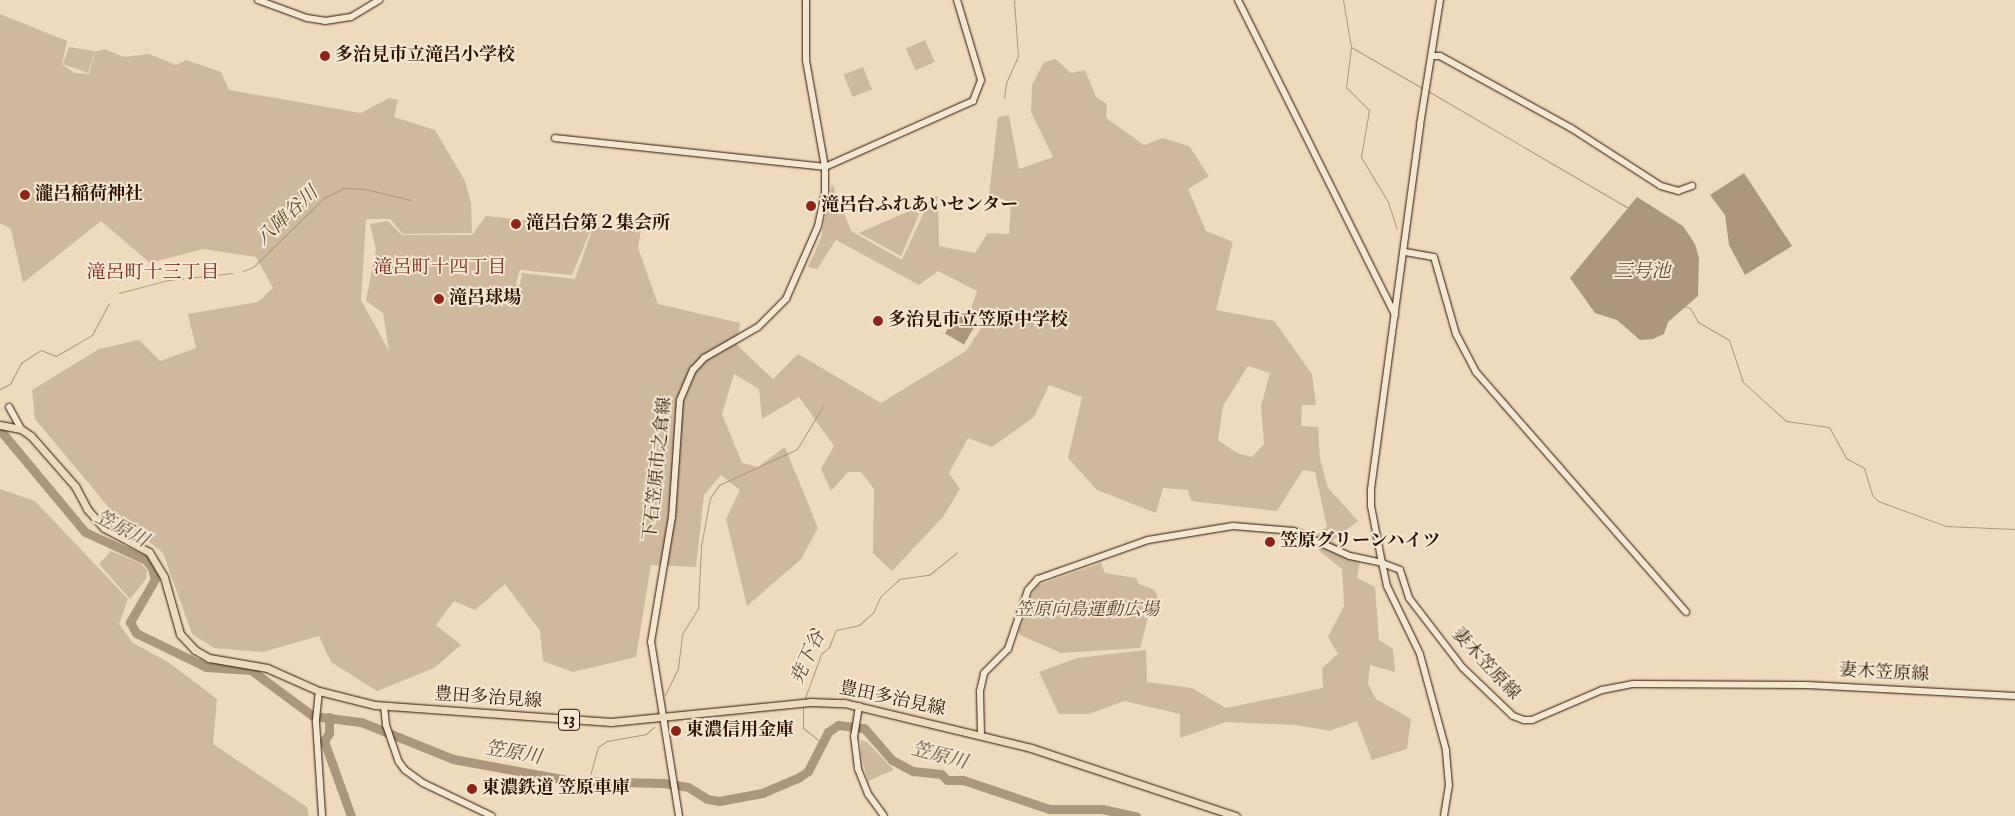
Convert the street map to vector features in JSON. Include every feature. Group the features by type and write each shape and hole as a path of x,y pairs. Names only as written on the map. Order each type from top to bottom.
{"main road":[{"name":"豊田多治見線","path":"0,424 17,429 69,479 104,528 149,552 158,563 180,634 195,650 209,658 267,668 319,691 384,706 610,722 662,720 810,702 859,706 981,735 1236,816"}],"street":[{"path":"258,0 307,18 325,21 351,17 379,0"},
{"name":"下石笠原市之倉線","path":"679,816 674,776 662,720 651,642 672,517 680,400 684,385 704,358 758,327 786,299 818,226 825,192 826,167 806,60 806,0"},
{"path":"555,138 826,167 973,101 981,80 957,0"},
{"path":"1238,0 1396,315"},
{"path":"1440,0 1420,125 1405,252 1371,489 1382,563 1390,592 1420,654 1446,750 1449,786 1444,816"},
{"path":"1432,56 1440,56 1571,128 1661,186 1678,191 1692,186"},
{"path":"1405,252 1434,257 1456,334 1476,372 1686,612"},
{"path":"9,407 17,429"},
{"path":"981,735 980,691 984,673 1008,649 1028,590 1038,580 1148,540 1233,526 1294,531 1350,556 1382,563"},
{"name":"妻木笠原線","path":"1382,563 1400,570 1409,598 1462,668 1513,716 1524,720 1532,720 1602,690 1633,684 1807,685 2015,696"},
{"path":"319,691 316,722 322,816"},
{"path":"384,706 386,725 399,762 414,778 492,816"},
{"path":"859,706 854,736 861,778 872,801 884,816"}],"green space":[{"path":"0,14 67,41 62,64 74,73 89,74 95,52 104,49 124,57 149,54 176,65 186,60 221,72 229,90 361,113 389,98 398,100 394,117 435,130 465,181 471,203 472,233 403,234 390,219 366,219 361,300 389,351 383,313 366,301 376,249 370,224 388,221 402,235 472,235 486,216 592,227 572,275 520,270 516,284 520,285 522,273 575,279 593,227 641,230 638,248 658,304 740,323 737,345 773,379 798,354 881,403 966,351 986,321 970,311 977,291 938,271 919,285 836,240 817,269 808,267 821,238 832,184 851,231 902,260 931,197 938,196 939,246 975,253 988,233 1009,234 1011,202 989,195 998,117 1009,115 1019,169 1053,157 1031,112 1032,85 1044,62 1056,59 1071,73 1085,70 1096,97 1107,104 1106,118 1144,145 1163,138 1189,146 1209,176 1188,189 1206,231 1233,242 1216,310 1274,321 1312,374 1316,405 1302,405 1301,426 1318,427 1320,459 1328,488 1358,521 1332,541 1360,562 1357,578 1375,587 1379,640 1393,649 1395,672 1370,665 1368,684 1376,699 1411,719 1407,749 1372,760 1357,721 1330,731 1296,725 1226,722 1180,738 1180,714 1124,701 1089,714 1059,714 1039,672 1077,658 1146,650 1147,682 1192,688 1226,708 1323,688 1322,668 1338,654 1328,637 1344,606 1342,569 1308,542 1327,527 1315,472 1303,470 1277,511 1191,501 1188,490 1163,488 1156,513 1097,490 1068,458 1082,397 1049,385 1034,417 992,447 968,438 949,473 960,489 943,517 892,571 873,553 874,489 861,472 848,472 831,491 821,469 834,446 799,397 762,419 759,389 734,374 722,414 742,463 758,467 785,447 818,528 801,559 747,606 726,519 740,490 721,475 704,495 696,567 651,565 636,657 573,672 543,661 540,631 505,584 475,610 454,601 436,625 461,645 434,668 377,691 331,662 319,636 263,652 214,648 192,634 163,553 116,516 35,419 32,390 99,349 139,340 160,361 196,348 188,314 258,302 273,288 256,257 203,249 150,263 101,221 23,283 11,229 0,223","holes":["1248,366 1270,373 1261,406 1264,444 1252,457 1237,453 1218,440 1223,406"]},
{"path":"925,40 935,62 916,70 906,49"},
{"path":"69,47 95,51 88,73 63,64"},
{"path":"863,67 872,89 853,97 844,75"},
{"path":"923,205 901,256 859,233"},
{"path":"0,489 35,501 128,599 119,624 133,643 168,662 217,699 213,744 307,807 309,816 0,816"},
{"path":"111,551 140,563 147,570 146,579 130,599 99,564"},
{"name":"笠原向島運動広場","path":"1101,563 1105,573 1136,578 1139,584 1155,590 1158,599 1151,607 1140,648 1061,653 1020,635 1019,631 1030,597 1038,585"},
{"path":"861,740 867,742 894,770 868,781 861,755"}],"water":[{"path":"1744,173 1792,246 1745,275 1729,245 1725,215 1710,195"},
{"name":"三号池","path":"1637,197 1683,226 1695,244 1699,258 1698,296 1668,322 1664,334 1653,339 1640,340 1617,320 1595,313 1570,278"},
{"path":"958,311 977,322 964,345 945,334"}],"waterway":[{"path":"1004,98 1006,83 1018,56 1014,0"},
{"path":"1343,0 1351,47 1346,87 1369,110 1361,157 1388,202 1397,229"},
{"path":"1351,47 1422,88"},
{"path":"1428,91 1628,208"},
{"name":"八陣谷川","path":"243,271 253,267 324,198 344,188 365,189 411,200"},
{"name":"八陣谷川","path":"119,293 168,280 233,273"},
{"name":"八陣谷川","path":"0,389 10,384 21,363 41,350 56,356 92,335 109,303"},
{"path":"1684,306 1690,308 1698,322 1729,340 1743,382 1786,421 1829,427 1846,458 1864,468 1872,495 1878,501 1946,526 2015,529"},
{"path":"665,695 678,668 682,634 698,608 701,546 710,498 719,485 797,449 823,406"},
{"name":"笠原川","path":"0,430 85,532 146,560 152,568 155,579 130,622 136,633 206,667 251,670 313,716 361,722 453,759 573,781 663,783 688,787 707,799 719,801 762,793 798,778 808,771 828,732 838,725 864,728 892,760 913,771 941,774 947,780 963,780 1049,809 1102,809 1136,816"},
{"name":"尭下谷","path":"805,698 821,654 829,647 836,630 859,625 873,613 880,597 899,579 929,575 957,552"},
{"name":"尭下谷","path":"803,707 803,728 822,743"},
{"path":"329,717 329,733 324,741 351,816"},
{"path":"588,782 598,747 607,741 646,734 654,727"}],"place":[{"name":"多治見市立滝呂小学校","path":"325,56"},
{"name":"瀧呂稲荷神社","path":"25,195"},
{"name":"滝呂台ふれあいセンター","path":"811,206"},
{"name":"滝呂台第２集会所","path":"516,224"},
{"name":"滝呂球場","path":"439,299"},
{"name":"多治見市立笠原中学校","path":"878,321"},
{"name":"笠原グリーンハイツ","path":"1270,542"},
{"name":"東濃信用金庫","path":"676,731"},
{"name":"東濃鉄道 笠原車庫","path":"472,789"}],"district":[{"name":"滝呂町十四丁目","path":"440,269"},
{"name":"滝呂町十三丁目","path":"153,274"}]}
